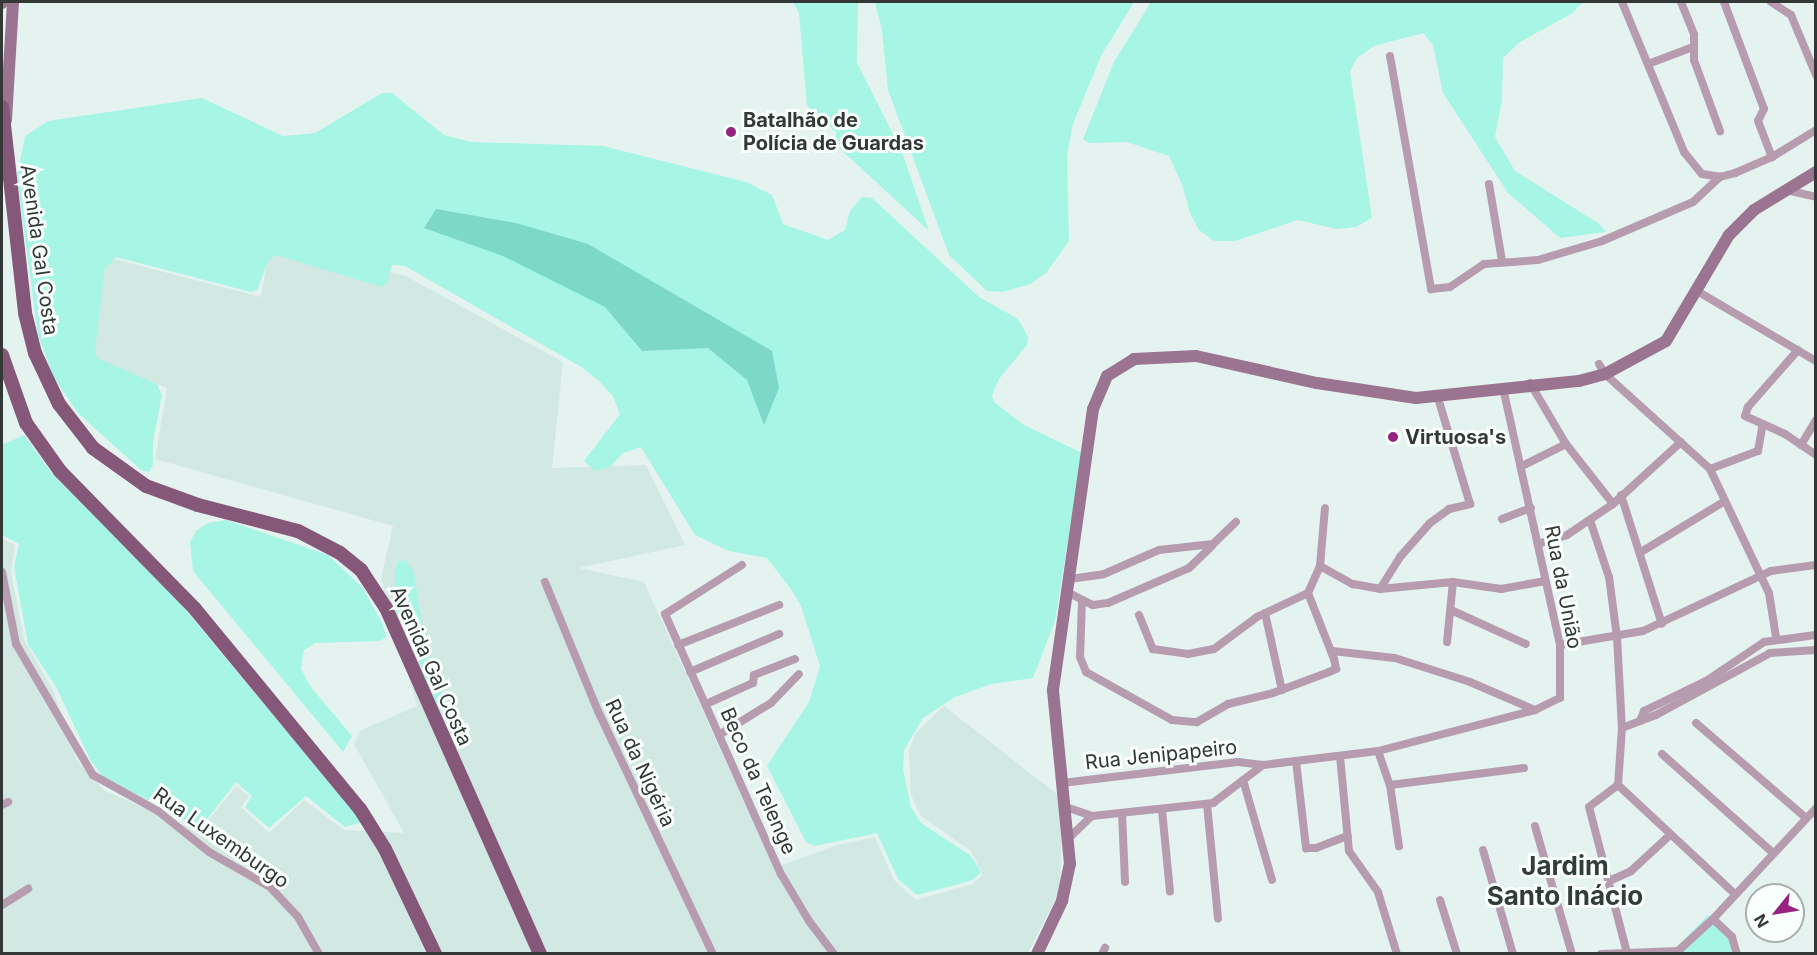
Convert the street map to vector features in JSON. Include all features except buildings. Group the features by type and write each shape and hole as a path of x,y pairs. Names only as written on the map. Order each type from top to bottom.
{"main road":[{"name":"Avenida Gal Costa","path":"13,2 4,136 25,313 35,353 59,404 93,448 146,486 198,505 298,531 340,553 369,579 386,608 540,954"},
{"path":"2,107 4,136"},
{"path":"1037,954 1062,901 1070,864 1070,837 1053,690 1095,397 1107,376 1120,366 1154,357 1218,358 1324,384 1399,397 1438,398 1530,383 1578,381 1666,341 1729,235 1754,210 1815,172"},
{"path":"2,355 26,423 60,471 195,609 360,808 385,849 435,954"}],"street":[{"path":"1622,2 1691,164 1702,174 1720,177"},
{"path":"1681,2 1694,35 1694,60 1720,131"},
{"path":"1724,2 1764,109 1758,121 1772,157"},
{"path":"1771,2 1791,15 1815,75"},
{"path":"1648,64 1693,47"},
{"path":"1390,56 1427,286 1435,291 1450,287 1484,264 1538,260 1602,241 1693,202 1720,177 1772,157 1815,130"},
{"path":"1489,184 1502,261"},
{"path":"1786,190 1815,197"},
{"path":"1697,291 1815,361"},
{"path":"1798,350 1748,406 1745,416 1748,420 1763,424 1801,444 1815,455"},
{"path":"1602,369 1710,469 1769,592 1776,637"},
{"path":"1530,383 1566,444 1613,504"},
{"name":"Rua da União","path":"1503,387 1560,645 1560,698 1535,710"},
{"path":"1380,589 1400,557 1440,515 1470,503 1438,398"},
{"path":"1801,444 1815,420"},
{"path":"1710,469 1758,451 1763,424"},
{"path":"1538,544 1567,535 1613,504 1681,442"},
{"path":"1522,466 1566,444"},
{"path":"1621,495 1662,624"},
{"path":"1641,552 1725,501"},
{"path":"1139,615 1153,649 1188,654 1219,647 1265,613 1308,593 1320,566 1325,508"},
{"path":"1502,519 1530,508"},
{"path":"1590,520 1609,577 1617,637 1622,728 1617,785 1590,804 1591,816 1628,953"},
{"path":"1068,592 1082,602 1093,605 1107,603 1197,562 1236,522"},
{"path":"1070,579 1104,574 1160,550 1213,544"},
{"name":"Beco da Telenge","path":"742,565 665,614 781,874 809,921 834,954"},
{"path":"1560,645 1617,637 1662,624 1761,575 1781,568 1815,565"},
{"path":"1320,566 1353,584 1380,589 1453,582 1501,589 1545,581"},
{"name":"Rua Luxemburgo","path":"2,572 16,644 93,774 158,811 209,852 270,887 298,917 319,954"},
{"name":"Rua da Nigéria","path":"545,582 603,722 713,954"},
{"path":"1447,642 1453,582"},
{"path":"1082,602 1080,657 1086,672 1163,716 1190,724 1228,704 1282,690 1336,669 1332,651 1308,593"},
{"path":"678,645 779,605"},
{"path":"1451,610 1526,644"},
{"path":"1265,613 1282,690"},
{"path":"690,672 779,634"},
{"path":"1640,721 1647,709 1776,637 1815,635"},
{"path":"1622,728 1640,721 1770,653 1815,650"},
{"path":"1332,651 1415,664 1535,710"},
{"path":"706,705 753,683 754,675 795,659"},
{"path":"720,735 771,703 800,674"},
{"name":"Rua Jenipapeiro","path":"1062,783 1238,762 1263,765 1378,751 1535,710"},
{"path":"1696,723 1806,818"},
{"path":"1378,751 1390,785 1399,846"},
{"path":"1662,754 1772,852"},
{"path":"1340,756 1352,858 1372,882 1397,954"},
{"path":"1296,761 1305,845 1311,850 1348,836"},
{"path":"1065,807 1092,816 1207,804 1229,795 1243,780 1263,765"},
{"path":"1390,785 1524,768"},
{"path":"1243,780 1272,880"},
{"path":"1617,785 1735,894"},
{"path":"1207,804 1218,918"},
{"path":"1601,954 1679,952 1713,919 1772,852 1815,808"},
{"path":"1162,810 1170,892"},
{"path":"1122,813 1125,882"},
{"path":"1070,837 1092,816"},
{"path":"1535,826 1572,954"},
{"path":"1609,881 1631,871 1670,835"},
{"path":"1483,850 1513,954"},
{"path":"2,904 28,889"},
{"path":"1440,900 1457,954"},
{"path":"1713,919 1732,937 1737,954"}],"shaded area":[{"path":"793,2 858,2 857,63 902,152 929,231 836,145 836,132 807,106 799,13"},
{"path":"875,2 1134,2 1101,56 1073,124 1067,155 1069,241 1046,273 1030,284 1003,292 987,291 949,255 888,90 882,31"},
{"path":"1151,2 1583,2 1571,14 1520,42 1503,58 1502,100 1495,137 1515,171 1598,223 1606,232 1560,238 1508,193 1443,93 1433,45 1423,33 1374,46 1357,58 1350,71 1372,218 1356,227 1337,229 1298,220 1235,241 1214,241 1199,230 1190,213 1182,184 1169,156 1127,142 1089,143 1083,139 1114,62"},
{"path":"382,93 392,93 444,135 471,142 603,146 746,182 772,195 783,224 828,240 845,230 850,211 862,197 872,198 979,297 1018,319 1028,337 1027,345 999,379 992,395 994,402 1024,425 1082,453 1055,621 1033,678 991,684 955,697 923,718 904,750 903,769 911,807 921,823 971,856 981,872 973,880 917,895 898,879 877,833 815,846 806,842 767,766 809,702 820,666 801,606 791,589 767,558 729,551 695,535 641,447 623,453 610,467 595,471 584,461 620,414 613,396 600,382 583,368 405,266 392,265 387,284 382,287 276,255 269,259 257,290 251,292 116,257 105,269 95,350 97,358 157,384 162,395 153,442 153,465 149,472 141,470 78,413 54,378 38,335 17,176 25,136 48,121 202,98 283,136 315,133"},
{"path":"436,209 516,223 588,244 772,351 779,388 764,425 747,380 708,348 642,351 605,307 503,256 424,228"},
{"path":"269,251 404,275 563,362 552,468 646,465 685,545 579,568 644,582 774,868 838,845 875,837 894,880 916,900 972,884 983,875 971,851 921,816 911,795 909,750 916,733 944,706 1058,795 1062,814 1060,890 1028,953 2,954 2,538 15,545 11,572 24,640 53,690 77,761 105,791 199,832 236,786 249,796 241,807 269,833 304,800 344,830 404,833 354,744 361,730 417,706 381,578 393,526 155,459 167,388 93,359 102,256 261,297"},
{"path":"24,435 53,475 160,579 362,822 345,827 306,796 269,828 245,807 252,796 236,782 201,827 182,819 167,800 148,800 104,778 91,761 56,687 28,644 14,567 19,544 2,535 2,445"},
{"path":"226,520 328,555 363,588 383,625 386,637 380,641 315,643 304,650 301,669 310,686 352,736 343,752 193,571 190,542 196,531 208,523"},
{"path":"405,560 414,572 424,640 444,698 438,706 397,611 395,571 398,562"},
{"path":"1708,915 1729,938 1735,954 1683,953 1677,947"}],"place":[{"name":"Batalhão de Polícia de Guardas","path":"731,132"},
{"name":"Virtuosa's","path":"1393,437"}],"district":[{"name":"Jardim Santo Inácio","path":"1565,881"}]}
